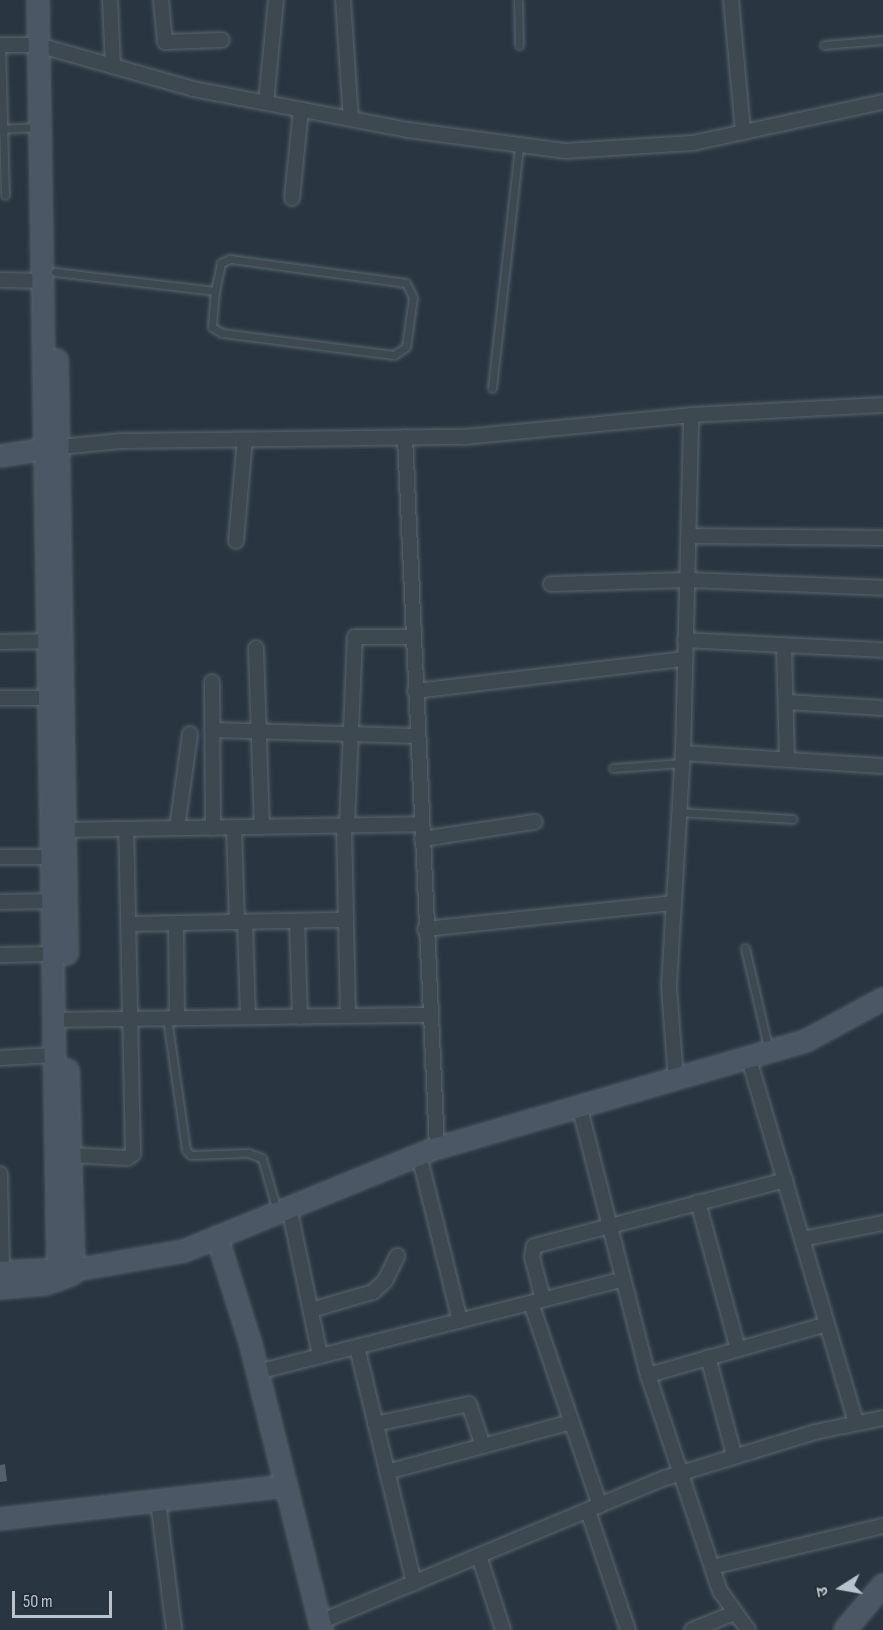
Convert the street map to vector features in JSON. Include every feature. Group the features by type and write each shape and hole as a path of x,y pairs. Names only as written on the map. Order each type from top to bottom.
{"street":[{"path":"38,0 44,47 57,641 60,1020 54,1055 70,1271"},
{"path":"49,0 39,127 49,276"},
{"path":"110,0 113,66"},
{"path":"161,0 165,42 222,40"},
{"path":"266,103 276,0"},
{"path":"343,0 351,119"},
{"path":"731,0 743,132"},
{"path":"0,45 44,47 266,103 519,147 635,150 743,132 882,104"},
{"path":"292,198 301,110"},
{"path":"0,280 49,276"},
{"path":"0,456 53,448 245,439 464,438 692,415 883,405"},
{"path":"676,1080 669,987 682,758 684,659 691,536 692,415"},
{"path":"405,437 429,1015 428,1152 460,1321"},
{"path":"236,541 245,439"},
{"path":"691,536 883,538"},
{"path":"551,584 688,580 883,588"},
{"path":"348,1016 346,825 348,733 354,637 413,637"},
{"path":"685,640 883,650"},
{"path":"0,642 57,641"},
{"path":"57,641 51,698 59,830 53,857 53,954 69,1155 70,1271"},
{"path":"784,645 787,759"},
{"path":"256,648 262,827"},
{"path":"415,691 684,659"},
{"path":"212,682 213,828"},
{"path":"0,698 51,698"},
{"path":"786,702 883,708"},
{"path":"212,730 417,736"},
{"path":"177,828 190,734"},
{"path":"682,758 787,759 883,766"},
{"path":"422,839 535,822"},
{"path":"59,830 421,824"},
{"path":"234,827 248,1017"},
{"path":"69,1155 126,1158 133,1154 126,829"},
{"path":"0,857 53,857"},
{"path":"0,902 53,901"},
{"path":"425,929 672,903"},
{"path":"129,924 346,920"},
{"path":"297,921 300,1017"},
{"path":"172,1018 176,923"},
{"path":"0,955 53,954"},
{"path":"0,1174 1,1277 70,1271 166,1256 428,1152 579,1105 676,1080 806,1041 883,999"},
{"path":"60,1020 429,1015"},
{"path":"0,1058 54,1055"},
{"path":"749,1059 856,1423"},
{"path":"579,1105 621,1280 648,1375 712,1567 732,1614 748,1630"},
{"path":"628,1630 537,1301 532,1257 534,1246 785,1180"},
{"path":"698,1202 738,1348"},
{"path":"283,1210 311,1310 320,1356"},
{"path":"802,1239 883,1224"},
{"path":"217,1237 257,1372 321,1626 414,1583 680,1473 734,1455 883,1418"},
{"path":"311,1310 373,1292 385,1281 397,1256"},
{"path":"257,1372 621,1280"},
{"path":"648,1375 827,1324"},
{"path":"357,1347 414,1583"},
{"path":"708,1357 734,1455"},
{"path":"375,1424 469,1404 483,1446"},
{"path":"387,1472 571,1422"},
{"path":"0,1519 286,1486"},
{"path":"158,1501 174,1630"},
{"path":"712,1567 883,1526"},
{"path":"479,1556 503,1630"},
{"path":"845,1630 883,1584"},
{"path":"692,1630 732,1614"}],"lane":[{"path":"518,0 519,45"},
{"path":"824,45 883,40"},
{"path":"0,45 5,195"},
{"path":"2,129 39,127"},
{"path":"492,388 519,147"},
{"path":"230,259 406,282 413,297 406,347 394,355 222,333 212,327 215,291 221,263 230,259"},
{"path":"49,276 215,291"},
{"path":"613,768 682,758"},
{"path":"678,812 793,819"},
{"path":"745,948 770,1053"},
{"path":"172,1018 186,1150 191,1155 248,1153 262,1158 283,1210"}],"building":[{"path":"5,1464 7,1481 0,1482 0,1465"}]}
